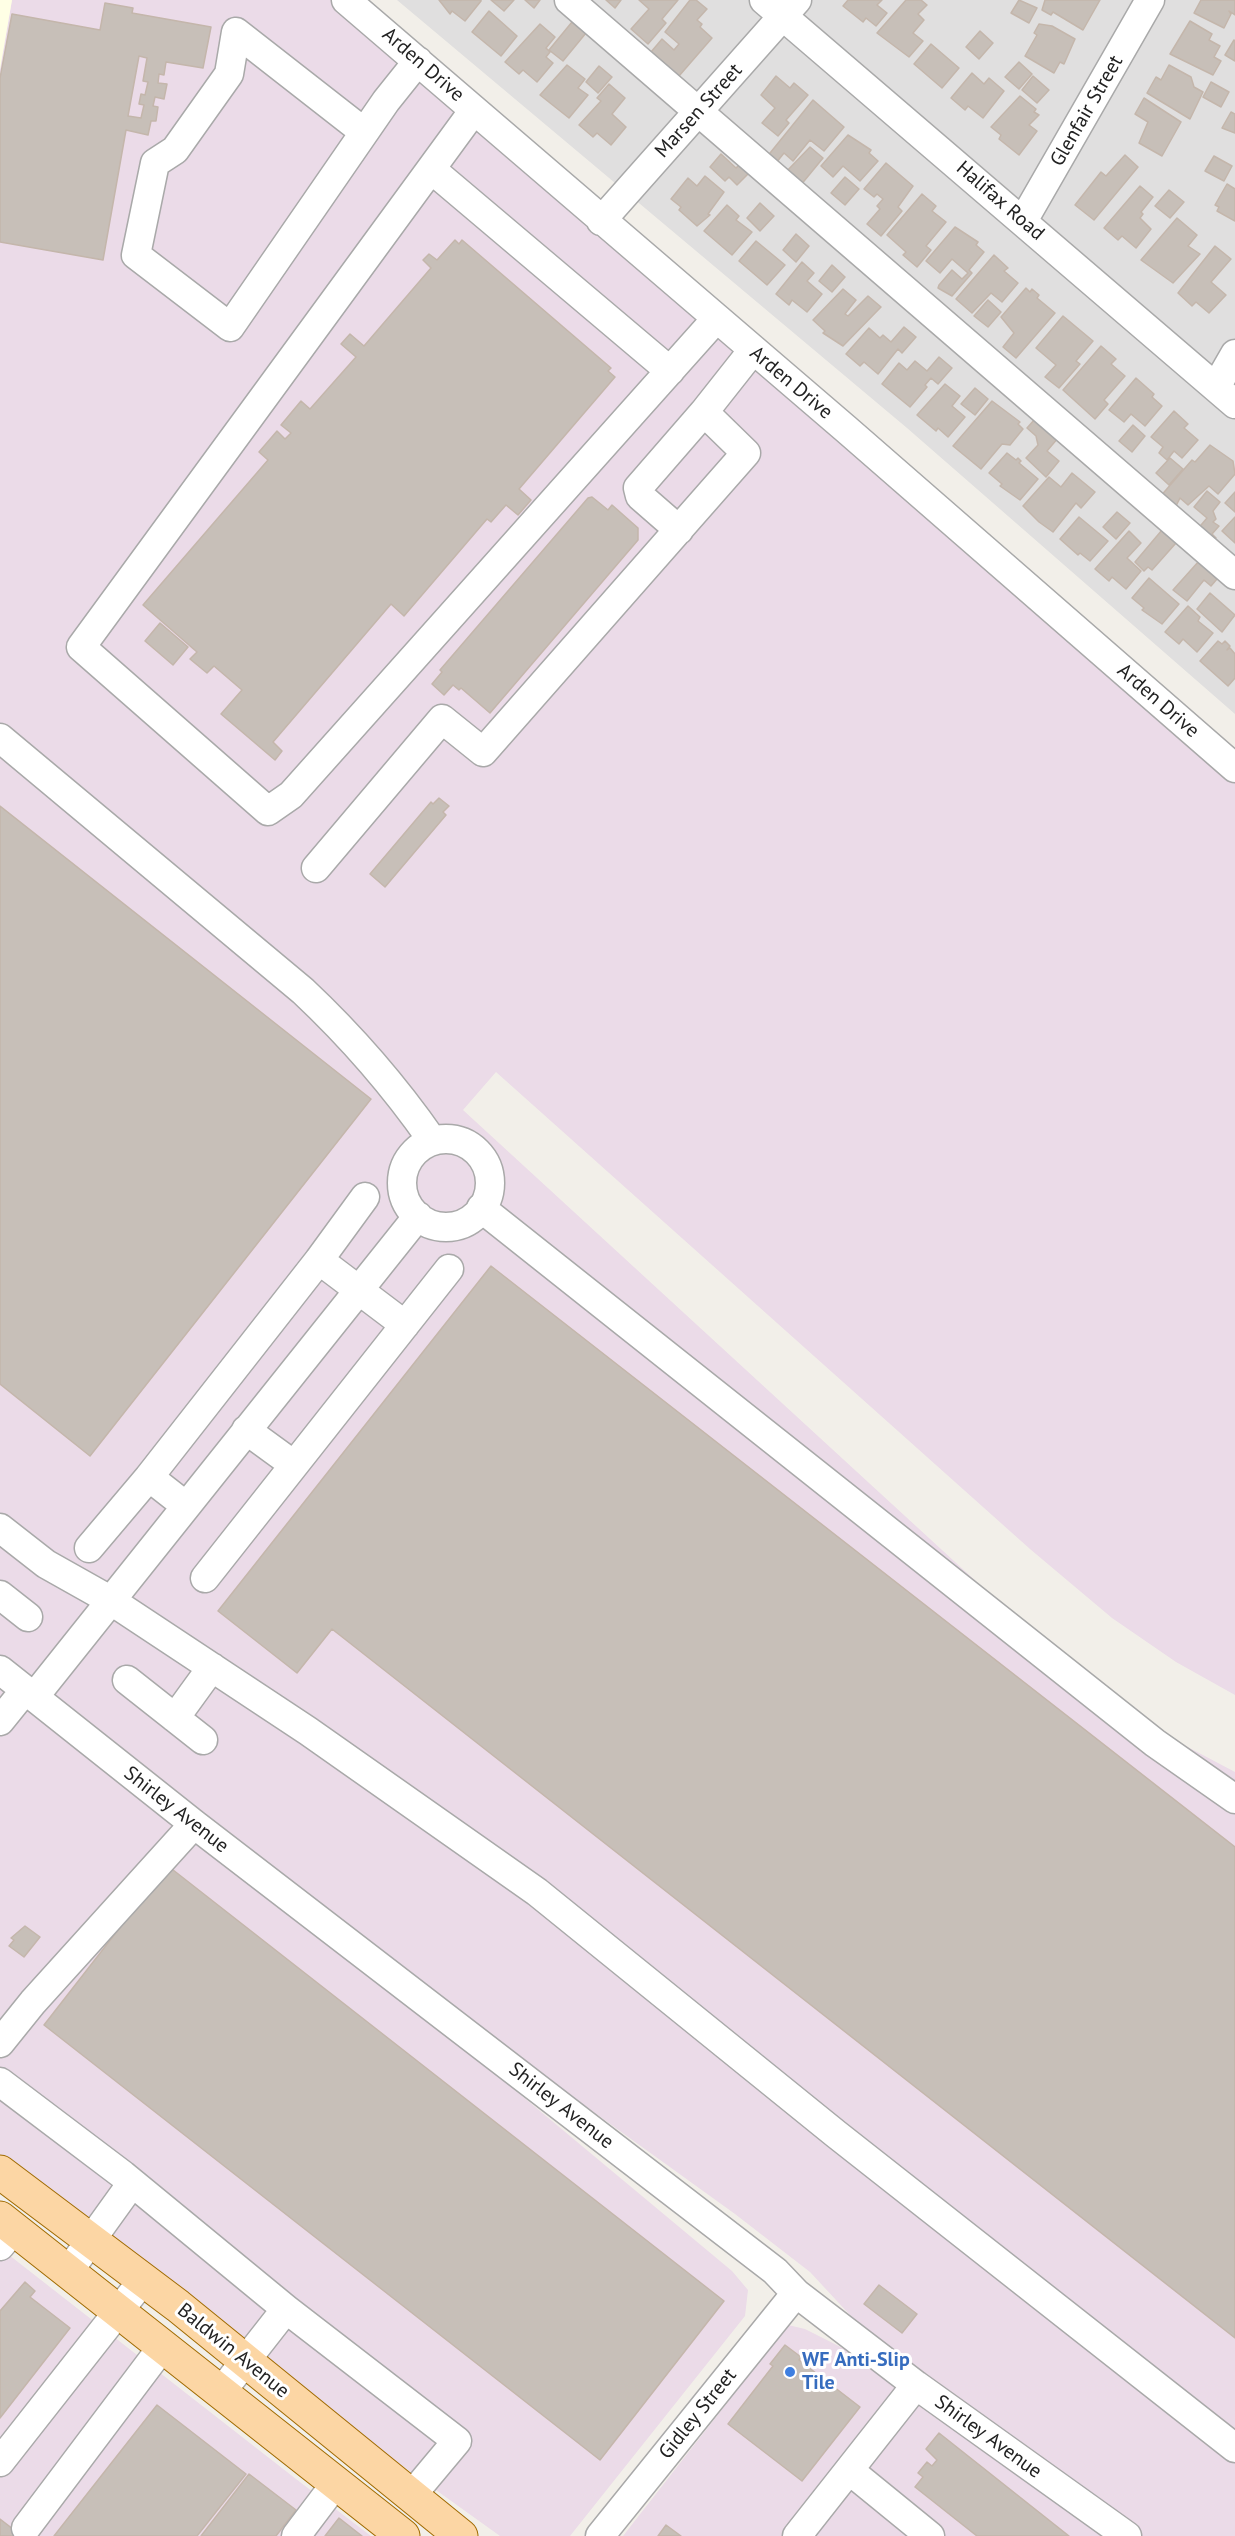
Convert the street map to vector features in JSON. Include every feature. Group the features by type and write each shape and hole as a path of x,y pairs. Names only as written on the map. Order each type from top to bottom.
{"main road":[{"name":"Baldwin Avenue","path":"0,2172 246,2362 461,2536"},
{"name":"Baldwin Avenue","path":"5,2231 68,2272 403,2536"}],"street":[{"name":"Arden Drive","path":"346,0 1235,768"},
{"path":"569,0 1235,575"},
{"name":"Glenfair Street","path":"1023,221 1150,0"},
{"name":"Marsen Street","path":"601,221 699,112 782,6"},
{"name":"Halifax Road","path":"782,6 1023,221 1226,395"},
{"path":"364,132 236,32 229,74 175,150 155,163 136,255 230,327 364,132 418,61"},
{"path":"474,110 81,647 268,811 291,795 717,319"},
{"path":"431,169 670,371"},
{"path":"679,530 640,496 638,488 704,412 753,350"},
{"path":"1226,395 1235,354"},
{"path":"316,868 442,719 483,752 746,453 704,412"},
{"path":"0,738 311,998 350,1035 384,1075 432,1140"},
{"path":"447,1138 461,1141 473,1148 483,1159 489,1172 490,1187 481,1208 466,1222 452,1227 437,1227 418,1216 405,1200 402,1185 403,1171 409,1158 432,1140 447,1138"},
{"path":"89,1548 149,1477 320,1260 365,1197"},
{"path":"481,1208 1155,1743 1235,1799"},
{"path":"0,1721 30,1694 110,1600 418,1216"},
{"path":"320,1260 405,1325"},
{"path":"205,1578 449,1269"},
{"path":"246,1430 294,1466"},
{"path":"149,1477 186,1506"},
{"path":"4,1540 110,1600 212,1667 537,1892 836,2134 1235,2448"},
{"path":"0,1595 28,1617"},
{"path":"175,1718 212,1667"},
{"name":"Shirley Avenue","path":"0,1670 194,1824 775,2271 796,2293 916,2385 1127,2536"},
{"path":"127,1680 203,1740"},
{"path":"0,2043 33,2002 194,1824"},
{"path":"0,2082 132,2183 286,2309 457,2441 411,2496"},
{"path":"68,2272 132,2183"},
{"path":"0,2462 142,2280"},
{"name":"Gidley Street","path":"600,2536 796,2293"},
{"path":"221,2392 286,2309"},
{"path":"26,2528 163,2346"},
{"path":"797,2536 916,2385"},
{"path":"849,2470 930,2536"},
{"path":"296,2536 336,2483"}],"shaded area":[{"path":"0,0 12,0 0,69"},
{"path":"12,0 346,0 1235,768 1235,1695 1176,1662 1112,1618 1030,1549 496,1072 463,1110 1114,1708 1235,1772 1235,2536 623,2536 788,2325 805,2329 914,2384 810,2272 735,2214 204,1831 732,2271 748,2290 745,2316 570,2536 500,2536 0,2177 0,69"},
{"path":"397,0 1235,0 1235,714 907,428"},
{"path":"0,2248 296,2479 371,2536 0,2536"}],"building":[{"path":"439,0 481,1 465,21 452,11 450,14"},
{"path":"491,0 514,0 504,11"},
{"path":"525,0 540,0 534,8"},
{"path":"606,0 621,0 615,8"},
{"path":"639,0 678,0 662,19 666,23 648,44 631,29 649,9"},
{"path":"690,0 696,0 707,9 697,20 702,24 700,27 712,38 679,76 651,52 662,39 674,50 679,44 665,32"},
{"path":"848,0 882,0 877,5 887,13 876,26 866,18 863,22 843,6"},
{"path":"906,0 921,0 927,5 918,14 924,20 913,33 923,41 909,57 877,33"},
{"path":"1019,0 1037,8 1029,23 1011,13"},
{"path":"1045,0 1100,0 1083,30 1053,12 1051,15 1042,10"},
{"path":"1201,0 1235,0 1235,15 1229,11 1231,14 1224,28 1194,13"},
{"path":"105,3 133,8 132,13 211,27 203,68 166,62 164,75 159,74 158,83 167,84 164,99 155,97 153,106 158,107 156,121 151,121 148,135 126,130 103,260 0,242 0,78 12,14 100,30","holes":["139,56 147,58 143,81 148,82 145,95 141,94 139,104 144,105 141,118 128,116"]},
{"path":"489,11 517,36 501,56 472,32"},
{"path":"1190,21 1212,34 1209,40 1220,46 1214,57 1221,61 1213,75 1170,54"},
{"path":"572,22 586,33 563,61 549,50"},
{"path":"540,24 555,37 546,48 550,52 546,57 553,63 537,82 523,70 519,74 505,62"},
{"path":"1039,24 1052,26 1075,39 1064,64 1060,62 1054,73 1025,56 1037,35 1034,33"},
{"path":"980,31 993,43 979,59 966,47"},
{"path":"1235,41 1235,61 1225,55"},
{"path":"931,44 959,68 942,88 914,64"},
{"path":"1019,62 1032,74 1019,89 1005,77"},
{"path":"567,65 585,79 578,88 588,95 569,118 540,95"},
{"path":"1169,65 1191,77 1194,87 1203,92 1190,119 1147,93 1156,77 1161,80"},
{"path":"599,66 612,77 598,93 586,82"},
{"path":"972,73 984,84 989,78 1004,91 983,118 968,106 965,110 951,98"},
{"path":"776,76 790,88 794,83 808,95 786,120 789,123 778,136 762,123 775,108 761,95"},
{"path":"1033,76 1049,90 1037,103 1022,90"},
{"path":"1211,82 1229,92 1221,107 1203,97"},
{"path":"609,84 625,98 612,114 626,127 611,145 597,133 593,137 579,125 601,101 597,98"},
{"path":"1020,96 1036,109 1034,112 1039,115 1029,125 1037,131 1019,155 999,139 1001,135 991,127"},
{"path":"1144,98 1181,122 1162,156 1139,143 1148,122 1135,114"},
{"path":"813,100 844,127 824,151 810,140 793,161 784,153 776,163 766,158"},
{"path":"1231,112 1235,114 1235,133 1222,128"},
{"path":"848,135 871,150 869,153 878,161 860,181 843,166 833,177 821,166"},
{"path":"810,147 823,158 800,186 784,174"},
{"path":"721,154 736,168 740,164 750,172 737,185 729,177 725,181 710,167"},
{"path":"1125,155 1138,167 1094,220 1075,205 1101,172 1106,176"},
{"path":"1214,156 1232,166 1224,181 1205,171"},
{"path":"886,163 913,186 898,207 902,211 881,236 867,224 880,209 877,206 883,199 877,194 874,197 864,189"},
{"path":"705,176 724,192 708,214 710,215 697,226 679,210 681,207 671,199 688,178 697,186"},
{"path":"845,177 859,189 845,205 831,193"},
{"path":"1227,184 1235,189 1235,221 1217,211 1219,207 1215,205"},
{"path":"1140,186 1153,197 1141,212 1143,214 1140,218 1151,229 1136,248 1122,236 1118,240 1104,228"},
{"path":"1169,190 1184,202 1170,218 1155,206"},
{"path":"922,194 936,206 932,211 946,222 926,246 931,250 917,267 903,255 906,252 887,235"},
{"path":"760,203 774,216 760,231 747,218"},
{"path":"727,205 739,216 736,220 752,232 732,255 704,231"},
{"path":"1177,218 1197,235 1188,246 1200,254 1173,283 1141,260"},
{"path":"955,227 978,242 976,245 984,252 969,270 972,273 952,296 938,288 939,285 952,270 962,279 968,273 952,259 940,273 926,261"},
{"path":"796,234 809,246 796,262 783,250"},
{"path":"455,240 459,244 462,240 611,368 608,371 615,377 519,489 531,500 518,515 506,505 491,522 487,519 404,616 391,604 273,742 282,751 275,760 221,714 242,690 214,666 207,673 190,659 197,652 143,605 268,460 259,452 277,431 285,439 291,433 281,425 301,401 310,409 356,357 341,344 350,334 364,346 431,268 423,260 429,254 437,260"},
{"path":"756,241 785,265 767,285 739,261"},
{"path":"1215,246 1231,259 1211,282 1226,295 1209,313 1196,302 1192,306 1178,293"},
{"path":"994,255 1008,268 1004,271 1018,283 1002,302 991,293 972,313 956,299"},
{"path":"802,262 814,273 807,281 822,294 807,312 792,300 789,305 776,294"},
{"path":"832,265 845,277 832,292 819,281"},
{"path":"1026,288 1030,292 1032,289 1039,295 1037,298 1055,313 1016,358 1003,347 1014,333 1001,317"},
{"path":"843,289 856,300 845,314 848,316 868,296 881,307 843,346 823,333 825,331 813,320"},
{"path":"988,300 1001,312 988,327 974,316"},
{"path":"1063,316 1093,341 1076,361 1080,364 1059,388 1045,377 1056,365 1036,348"},
{"path":"904,327 916,337 902,353 898,349 878,374 864,362 860,366 846,354 869,328 880,338 883,335 891,342"},
{"path":"1101,346 1116,359 1111,364 1125,376 1104,400 1108,404 1095,419 1063,390"},
{"path":"939,357 952,368 938,384 931,378 925,385 927,387 910,407 882,384 899,363 907,370 915,361 927,371"},
{"path":"1136,378 1154,394 1152,397 1162,406 1145,426 1131,414 1124,422 1109,410"},
{"path":"945,384 960,396 952,406 965,417 948,437 938,428 936,431 917,415"},
{"path":"975,388 988,399 975,415 961,404"},
{"path":"992,401 1020,422 1018,424 1023,429 1010,445 1002,444 981,469 953,446"},
{"path":"1174,411 1188,424 1184,428 1198,440 1182,458 1174,451 1167,460 1159,453 1163,447 1151,437"},
{"path":"1035,419 1058,438 1047,451 1059,461 1046,477 1026,458 1038,445 1036,436 1027,428"},
{"path":"1133,425 1145,436 1132,452 1119,441"},
{"path":"1210,445 1233,461 1235,474 1218,494 1209,486 1188,505 1180,498 1174,510 1159,498 1192,460 1195,462"},
{"path":"1007,453 1016,460 1018,458 1021,461 1019,463 1038,479 1020,500 1000,486 1002,484 989,473"},
{"path":"1170,458 1183,469 1169,485 1156,473"},
{"path":"1072,473 1095,492 1081,508 1076,503 1053,532 1023,506 1049,477 1061,487"},
{"path":"1207,491 1220,502 1213,511 1216,519 1213,522 1219,526 1212,534 1216,538 1211,543 1196,531 1207,518 1194,507"},
{"path":"1235,492 1235,512 1225,503"},
{"path":"592,497 608,510 612,505 638,528 638,540 490,713 461,688 459,690 453,685 444,695 432,684 442,672 440,670 588,498"},
{"path":"1117,512 1130,523 1116,539 1103,527"},
{"path":"1079,517 1108,541 1090,561 1080,553 1078,555 1060,539"},
{"path":"1235,517 1235,543 1222,531"},
{"path":"1162,530 1176,543 1152,570 1148,567 1144,571 1135,562"},
{"path":"1129,531 1141,543 1127,558 1141,571 1126,589 1112,577 1109,581 1095,569"},
{"path":"1199,561 1217,579 1211,586 1204,580 1187,601 1173,590"},
{"path":"1149,578 1179,604 1162,624 1142,610 1144,608 1132,598"},
{"path":"1210,593 1235,615 1222,632 1197,609"},
{"path":"1188,606 1200,617 1198,621 1213,633 1197,652 1183,639 1179,644 1165,632"},
{"path":"160,623 188,647 173,665 145,641"},
{"path":"1218,641 1222,644 1225,641 1230,646 1227,650 1230,648 1235,654 1235,678 1228,686 1200,661"},
{"path":"439,798 449,806 443,812 446,815 385,887 370,874 431,802 433,804"},
{"path":"0,806 371,1099 90,1456 0,1384"},
{"path":"491,1266 1235,1847 1235,2338 332,1629 297,1673 218,1611"},
{"path":"168,1866 724,2301 600,2460 44,2025"},
{"path":"25,1926 40,1937 24,1957 9,1946 14,1940 11,1938"},
{"path":"25,2282 35,2291 30,2297 70,2328 0,2418 0,2311"},
{"path":"879,2285 917,2314 902,2333 864,2304"},
{"path":"785,2345 801,2357 799,2360 860,2407 802,2481 728,2424 773,2366 770,2364"},
{"path":"157,2405 246,2474 197,2536 54,2536"},
{"path":"939,2433 1069,2536 977,2536 915,2487 923,2477 918,2473 927,2462 932,2466 937,2460 926,2449"},
{"path":"249,2474 296,2510 276,2536 201,2536"},
{"path":"339,2518 362,2536 325,2536"},
{"path":"0,2519 22,2536 0,2536"},
{"path":"666,2525 681,2536 658,2536"}],"place":[{"name":"WF Anti-Slip Tile","path":"790,2372"}]}
